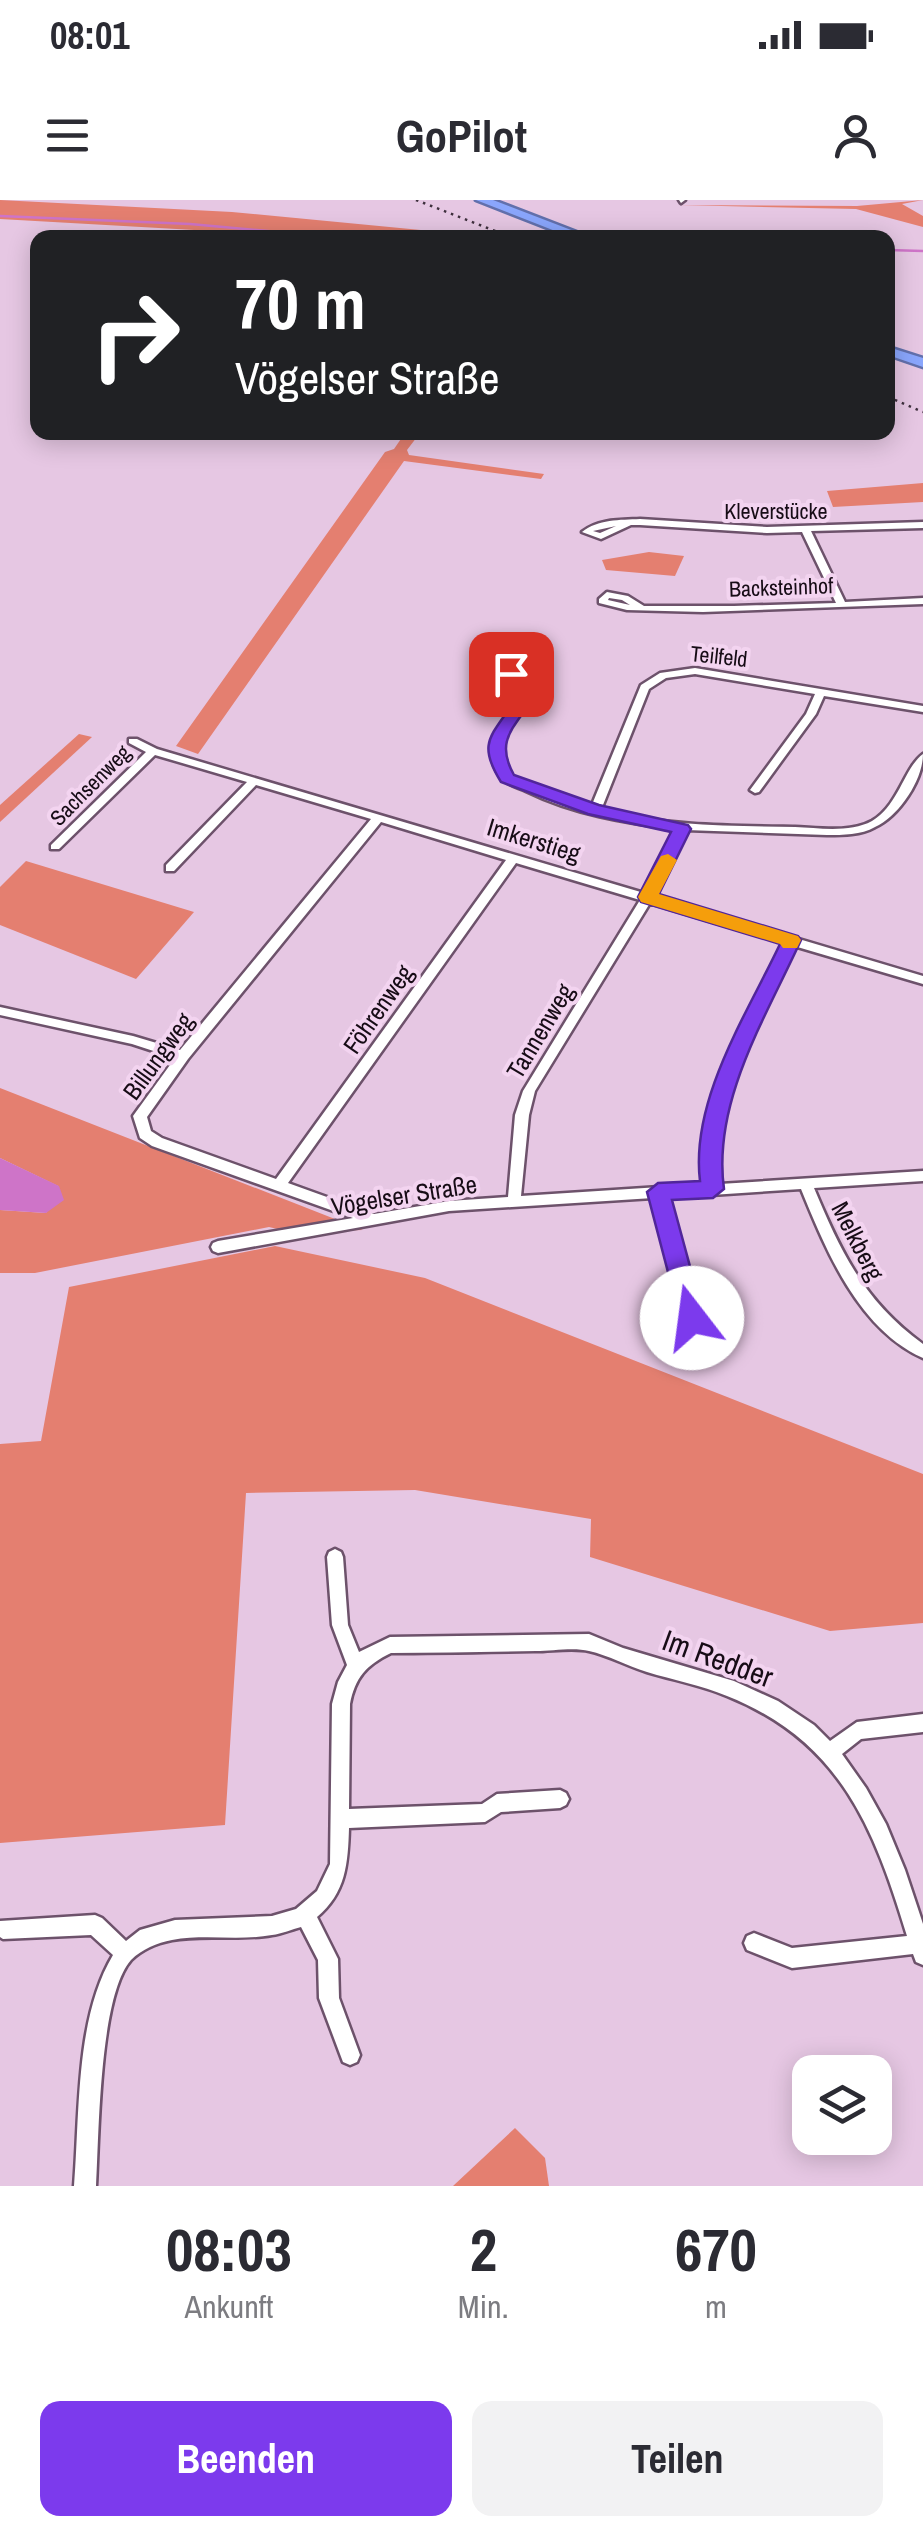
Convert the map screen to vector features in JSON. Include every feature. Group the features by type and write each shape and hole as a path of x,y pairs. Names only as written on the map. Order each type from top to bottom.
{"highway":[{"path":"468,200 549,230"},
{"path":"482,200 564,230"},
{"path":"895,350 923,360"}],"street":[{"name":"Kleverstücke","path":"628,523 806,530 923,525"},
{"path":"806,530 842,605"},
{"name":"Backsteinhof","path":"640,607 710,610 923,601"},
{"name":"Teilfeld","path":"595,810 645,688 653,680 678,672 696,671 923,708"},
{"path":"756,790 811,714 821,692"},
{"path":"523,700 496,744 497,767 521,786 595,810 682,829 820,831 868,827 886,814 923,757"},
{"name":"Imkerstieg","path":"133,741 154,751 923,980"},
{"name":"Sachsenweg","path":"55,848 154,751"},
{"path":"170,868 255,780"},
{"name":"Billungweg","path":"376,1220 145,1134 140,1126 144,1105 379,817"},
{"name":"Tannenweg","path":"514,1202 524,1103 648,897 682,829"},
{"name":"Föhrenweg","path":"279,1186 514,857"},
{"path":"713,1189 710,1168 714,1128 730,1074 792,940"},
{"path":"0,1011 134,1040 183,1056"},
{"name":"Vögelser Straße","path":"218,1247 450,1206 923,1176"},
{"name":"Melkberg","path":"805,1184 842,1269 859,1296 878,1318 923,1352"},
{"path":"658,1192 692,1318"},
{"path":"85,2186 103,1994 124,1952 152,1935 278,1925 306,1916 334,1887 339,1865 342,1704 346,1678 355,1664 340,1624 335,1557"},
{"name":"Im Redder","path":"355,1664 390,1645 589,1642 609,1652 749,1696 832,1751 889,1849 921,1950"},
{"path":"832,1751 857,1731 923,1723"},
{"path":"341,1819 484,1813 497,1803 560,1799"},
{"path":"306,1916 328,1959 329,1998 350,2055"},
{"path":"3,1930 95,1925 124,1952"},
{"path":"754,1942 792,1958 921,1950"}],"shaded area":[{"path":"0,200 232,212 421,230 194,230 0,219"},
{"path":"923,200 902,204 923,216 923,227 856,209 679,205 857,206"},
{"path":"400,440 415,440 407,450 409,455 544,474 541,479 404,461 198,754 176,746 385,452 394,449"},
{"path":"923,483 923,502 833,507 827,491"},
{"path":"649,552 684,556 675,576 606,570 602,560"},
{"path":"79,734 92,737 0,822 0,805"},
{"path":"26,861 194,912 136,979 0,925 0,887"},
{"path":"0,1088 363,1230 290,1232 269,1227 35,1273 0,1273 0,1210 46,1213 58,1186 0,1158"},
{"path":"0,1158 59,1186 64,1200 46,1213 0,1210"},
{"path":"275,1246 425,1278 923,1474 923,1623 830,1631 590,1557 591,1519 415,1490 246,1493 225,1825 0,1843 0,1444 41,1441 69,1287"},
{"path":"515,2128 545,2158 549,2186 453,2186"}],"waterway":[{"path":"0,216 257,230"},
{"path":"895,250 923,251"}],"railway":[{"path":"416,200 493,230"},
{"path":"895,400 923,412"}],"slow traffic":[{"path":"668,860 648,897 792,940 790,943"}],"route":[{"path":"511,674 510,684 523,700 496,744 494,755 497,767 507,778 595,810 682,829 648,897 792,940 730,1074 714,1128 710,1168 713,1189 658,1192 692,1318"}]}
